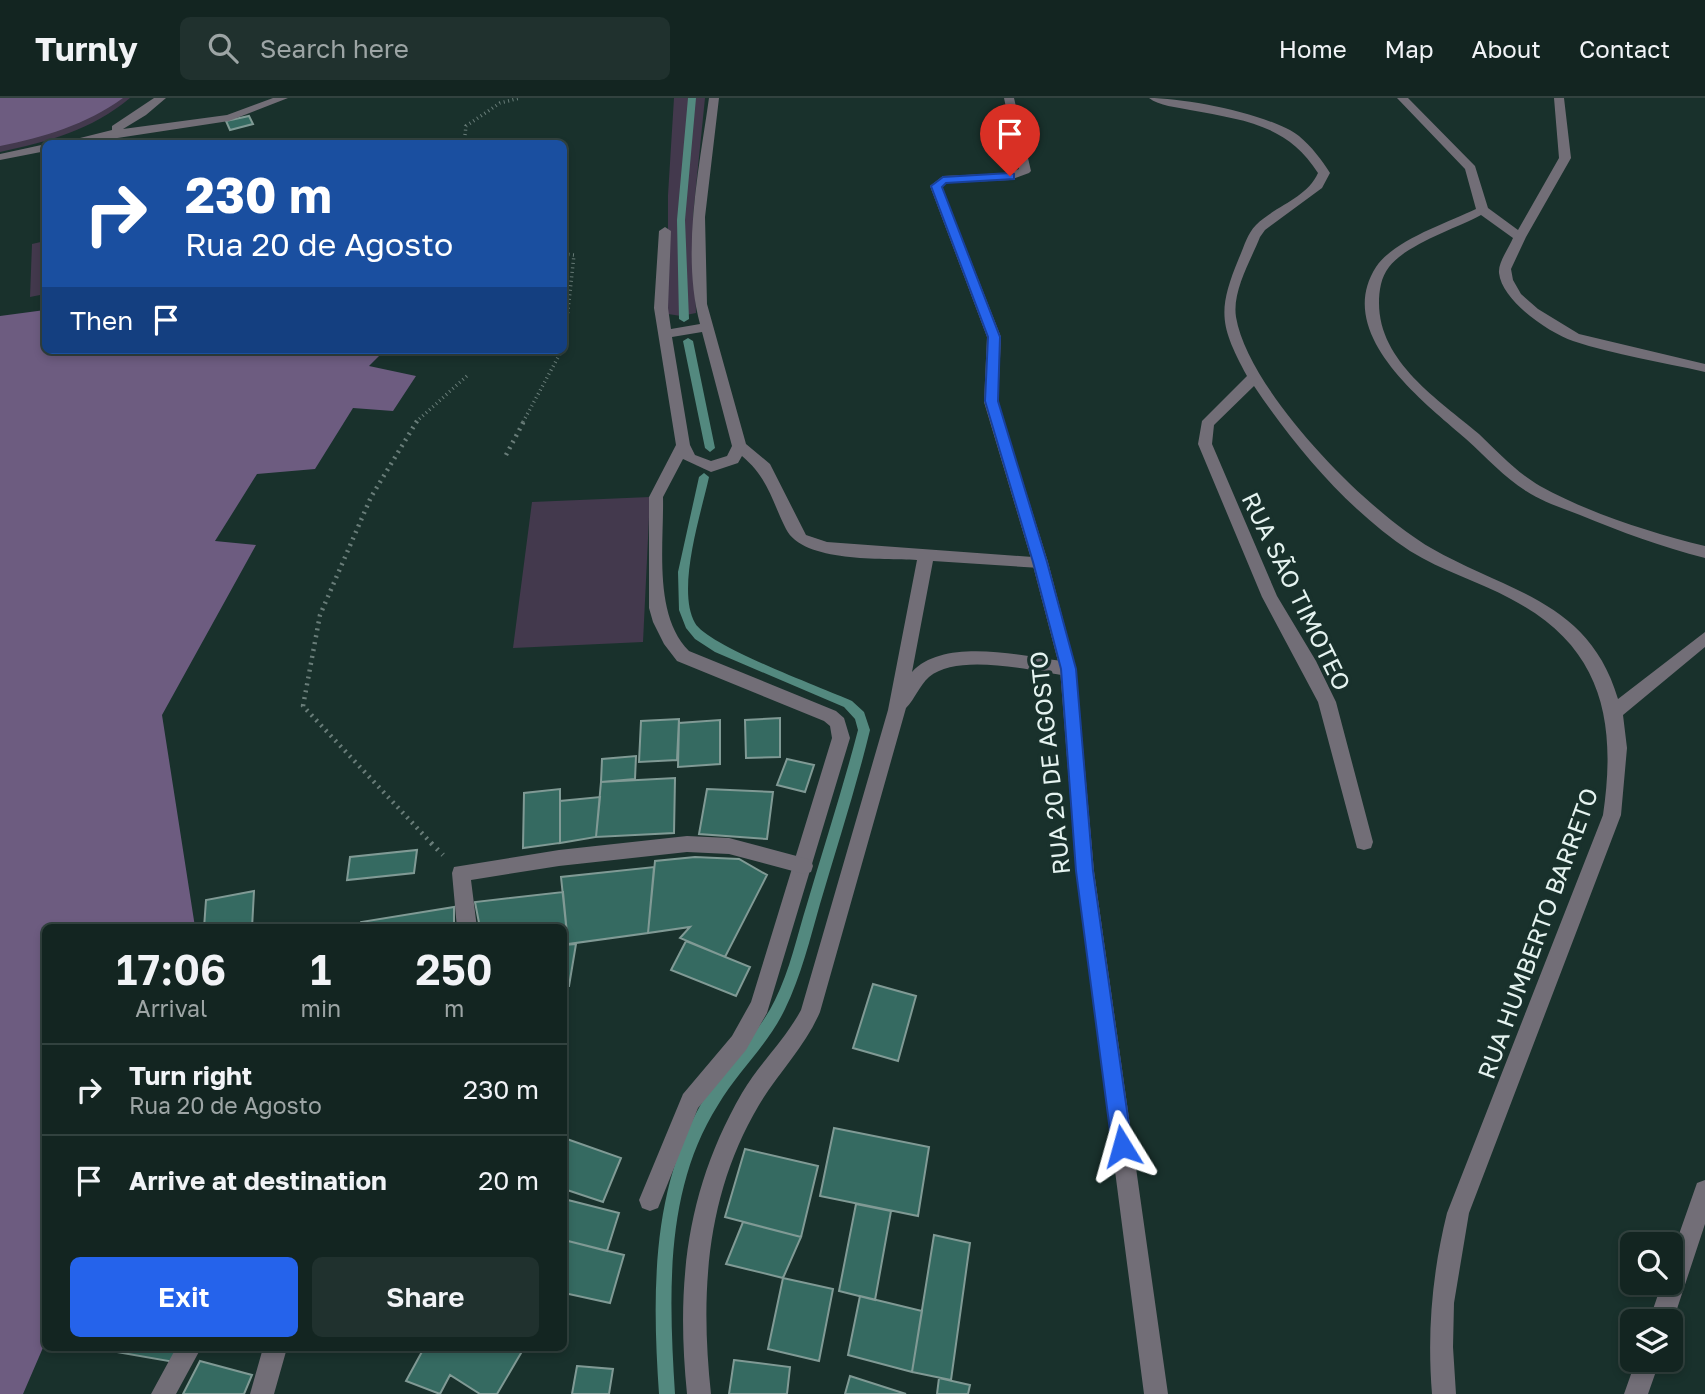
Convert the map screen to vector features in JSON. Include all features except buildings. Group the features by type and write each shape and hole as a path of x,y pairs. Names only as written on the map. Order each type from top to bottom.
{"street":[{"path":"100,135 123,125 161,98"},
{"path":"78,140 229,118 283,98"},
{"path":"714,98 699,217 701,304 739,446 765,468 801,539 826,548 1040,562"},
{"name":"RUA 20 DE AGOSTO","path":"1009,98 1025,171 1010,176 943,180 936,186 994,337 991,401 1040,562 1068,669 1085,871 1156,1394"},
{"name":"RUA HUMBERTO BARRETO","path":"1154,98 1256,121 1282,130 1300,143 1324,173 1318,186 1261,227 1254,236 1229,306 1233,332 1253,378 1352,496 1384,525 1418,548 1521,597 1556,618 1573,633 1598,668 1615,711 1618,786 1612,815 1458,1213 1446,1259 1439,1307 1444,1394"},
{"path":"1402,98 1471,168 1482,210 1520,237"},
{"path":"1559,98 1565,158 1520,237 1506,269 1507,280 1516,296 1551,325 1586,340 1705,368"},
{"path":"0,157 42,148"},
{"path":"1482,210 1405,250 1388,261 1380,272 1370,312 1385,346 1404,374 1423,393 1532,488 1654,539 1705,552"},
{"path":"665,231 661,308 663,334 683,445 690,458 711,467 733,459 739,446"},
{"path":"663,334 707,327"},
{"name":"RUA SÃO TIMOTEO","path":"1253,378 1207,424 1205,444 1270,597 1310,666 1327,702 1364,842"},
{"path":"650,1200 680,1119 690,1101 739,1043 760,1006 841,738 838,723 830,716 683,656 666,637 657,608 656,497 660,486 677,463 683,445"},
{"path":"699,1394 693,1317 701,1222 711,1179 725,1144 753,1095 790,1049 810,1012 897,710 926,556"},
{"path":"1615,711 1705,638"},
{"path":"897,710 923,672 949,661 976,659 1068,669"},
{"path":"467,924 461,873 559,858 687,844 729,846 804,866"},
{"path":"1665,1309 1705,1191"},
{"path":"163,1394 187,1351"},
{"path":"262,1394 274,1351"},
{"path":"1636,1394 1644,1372"}],"path":[{"path":"464,140 466,126 500,103 520,98"},
{"path":"567,254 573,255 567,311"},
{"path":"506,455 560,354"},
{"path":"461,873 303,706 320,615 371,497 417,421 468,375"}],"shaded area":[{"path":"0,98 130,98 85,127 35,144 0,152"},
{"path":"0,98 123,98 94,116 64,129 0,146"},
{"path":"674,98 705,98 693,216 696,313 681,316 668,314 668,195"},
{"path":"42,242 42,295 30,297 32,244"},
{"path":"42,310 42,354 381,354 369,366 416,376 393,411 353,408 315,469 257,474 215,541 256,545 162,715 195,924 42,924 42,1350 23,1394 0,1394 0,316"},
{"path":"650,497 643,642 513,648 532,502"}],"waterway":[{"path":"684,319 681,220 692,98"},
{"path":"688,341 710,448"},
{"path":"667,1394 664,1281 672,1204 681,1167 694,1132 712,1100 765,1030 786,991 864,730 859,715 848,704 719,649 699,636 690,625 685,610 684,572 686,552 704,477"}],"route":[{"path":"1010,176 943,180 936,186 994,337 991,401 1040,562 1068,669 1085,871 1122,1146"}]}
